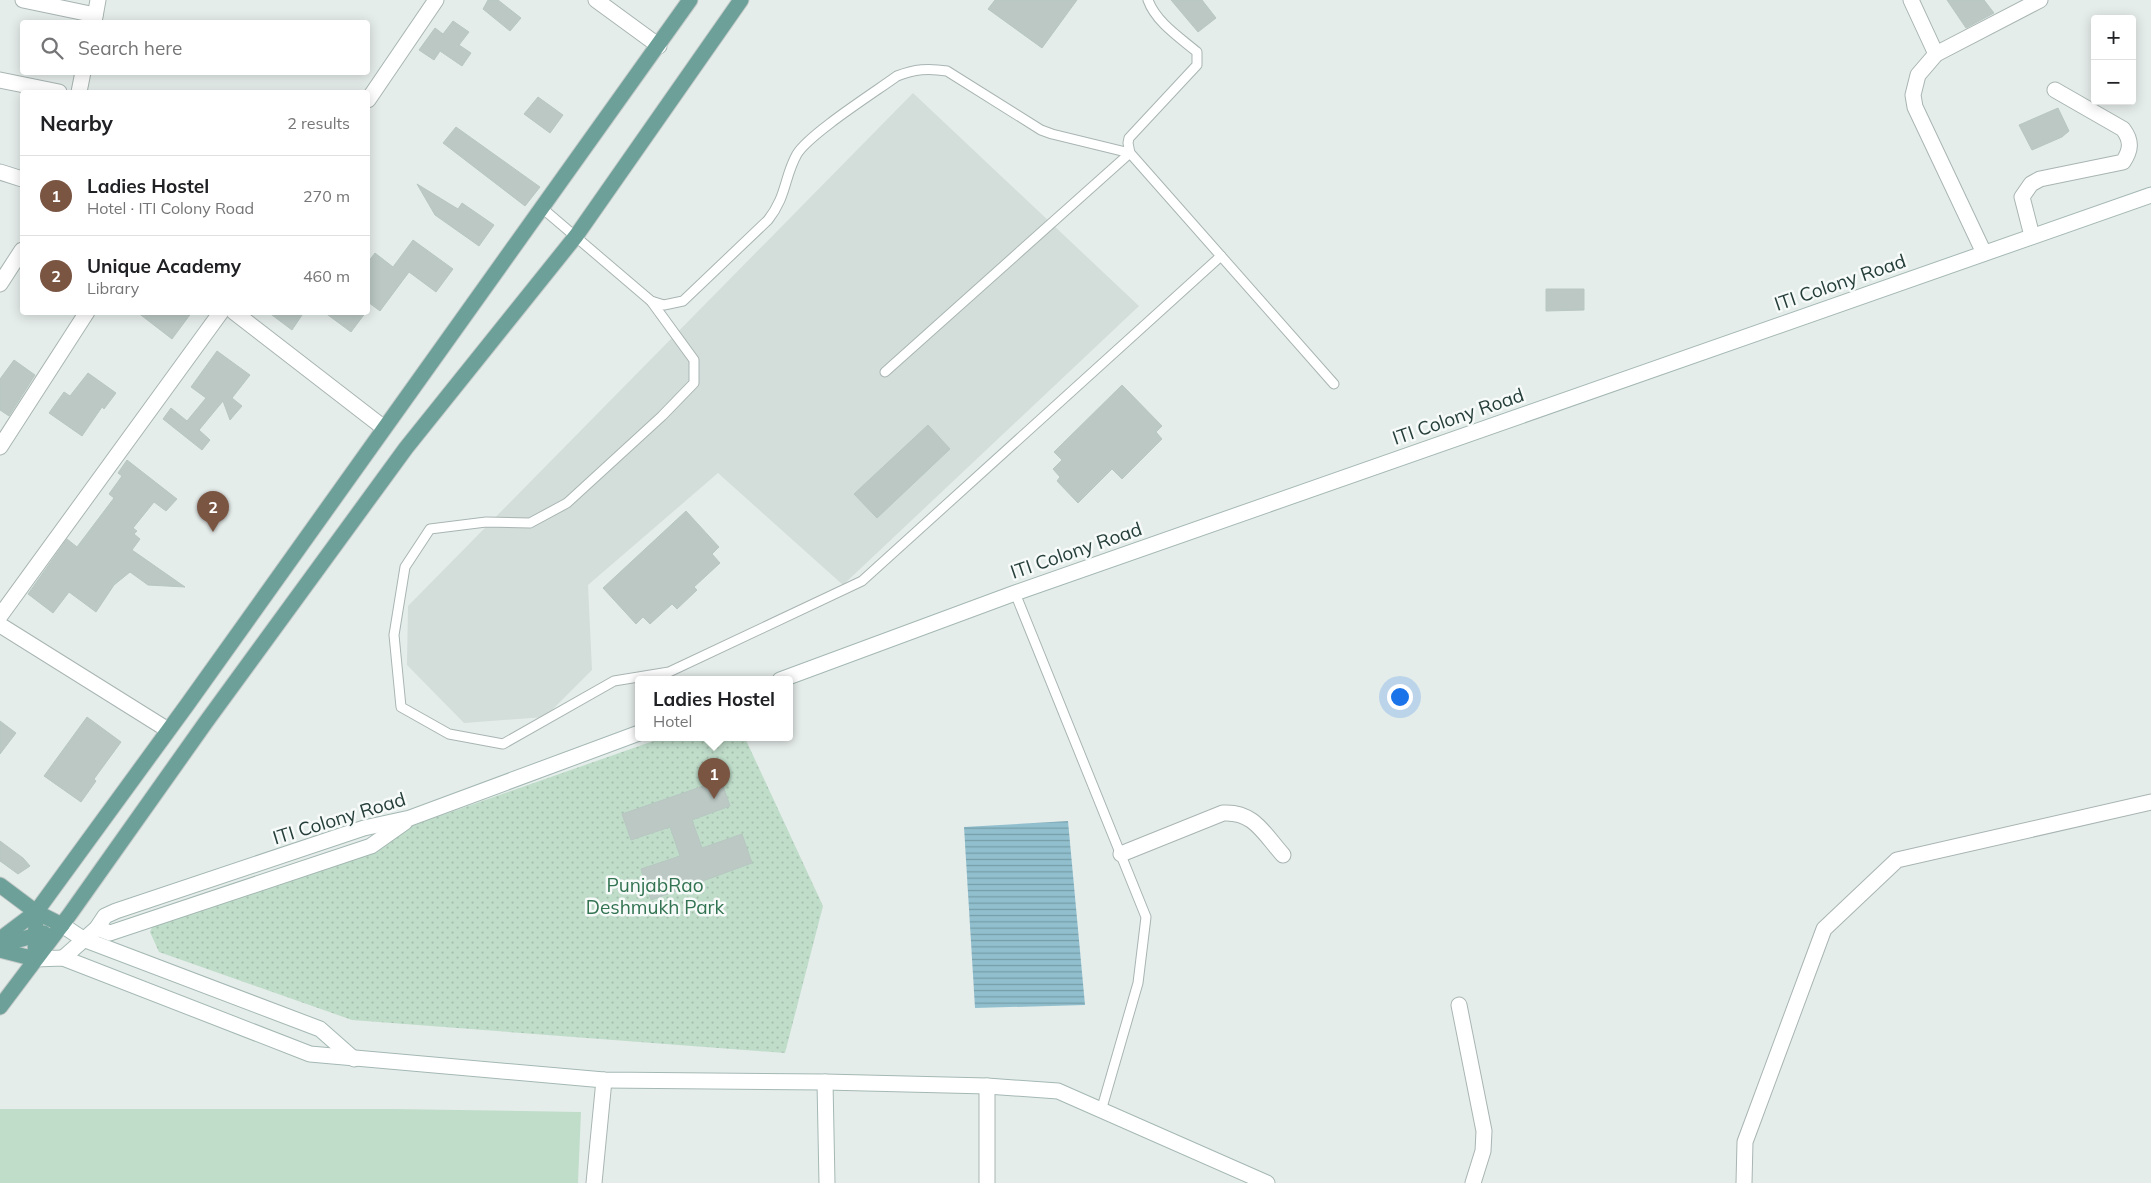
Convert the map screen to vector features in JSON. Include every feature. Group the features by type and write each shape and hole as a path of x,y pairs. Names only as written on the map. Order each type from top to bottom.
{"main road":[{"path":"0,939 36,912 187,705 690,0"},
{"path":"0,1008 406,448 576,236 742,0"},
{"path":"187,705 206,722"},
{"path":"0,885 36,912 62,925"},
{"path":"35,960 36,912"},
{"path":"0,945 35,936 62,925"},
{"path":"0,950 35,960"}],"street":[{"path":"23,0 96,12"},
{"path":"370,97 436,0"},
{"path":"596,0 659,46"},
{"path":"1911,0 1936,54"},
{"path":"1984,253 1915,107 1913,95 1918,75 1936,54 2040,0"},
{"path":"79,90 82,75"},
{"path":"0,80 49,90"},
{"path":"2032,236 2022,198 2031,184 2040,179 2123,162 2130,147 2130,138 2123,129 2055,90"},
{"path":"0,172 20,178"},
{"name":"ITI Colony Road","path":"791,676 1015,593 2151,195"},
{"path":"0,284 20,253"},
{"path":"0,447 85,315"},
{"path":"0,616 219,315"},
{"path":"238,315 384,428"},
{"path":"0,625 168,730"},
{"name":"ITI Colony Road","path":"63,958 97,928 105,916 116,911 364,828 410,818 635,734"},
{"path":"1744,1183 1745,1142 1824,929 1897,860 2151,802"},
{"path":"1121,854 1223,813 1237,812 1251,818 1283,856"},
{"path":"62,925 83,939 320,1029 354,1059"},
{"path":"35,960 63,958 310,1054 604,1080 987,1086 1058,1092 1267,1183"},
{"path":"1459,1005 1484,1131 1484,1151 1473,1183"},
{"path":"594,1183 604,1080"},
{"path":"825,1082 828,1183"},
{"path":"987,1086 987,1183"}],"lane":[{"path":"1148,0 1151,8 1163,23 1197,52 1198,60 1197,65 1129,138 1130,153 1334,384"},
{"path":"651,301 664,305 683,301 768,220 777,208 793,163 804,145 897,76 914,69 929,68 947,71 1041,130 1130,153"},
{"path":"885,372 1130,153"},
{"path":"542,208 651,301 694,360 694,384 567,503 530,523 486,522 430,529 404,567 394,635 401,707 449,734 503,744 614,681 635,678"},
{"path":"645,676 669,672 862,581 1221,256"},
{"path":"1015,593 1146,917 1138,983 1101,1110"}],"shaded area":[{"path":"913,93 1139,306 843,585 718,473 588,585 592,670 545,717 464,723 407,665 408,606"}],"green space":[{"name":"PunjabRao Deshmukh Park","path":"653,741 746,741 823,906 785,1053 352,1020 159,952 150,932 157,915"},
{"path":"0,1109 395,1109 581,1112 578,1183 0,1183"}],"water":[{"path":"1068,821 1085,1005 975,1008 964,827"}],"building":[{"path":"488,0 498,0 521,18 510,31 483,9"},
{"path":"995,0 1077,0 1042,48 988,9"},
{"path":"1171,0 1202,0 1216,18 1198,32"},
{"path":"1947,0 1984,0 1994,13 1966,28"},
{"path":"453,21 469,32 459,45 471,53 462,66 440,51 434,60 419,50 435,28 443,34"},
{"path":"538,97 563,115 550,133 524,114"},
{"path":"2058,108 2069,131 2062,137 2032,150 2019,125"},
{"path":"456,127 540,187 525,206 443,143"},
{"path":"417,184 458,209 462,203 494,225 479,246 435,215"},
{"path":"413,240 453,269 436,292 409,272 380,311 370,304 370,259 375,253 393,267"},
{"path":"1546,289 1584,289 1584,310 1546,311"},
{"path":"141,315 190,315 172,339"},
{"path":"272,315 302,315 292,330"},
{"path":"328,315 364,315 351,332"},
{"path":"217,351 250,375 232,398 242,406 230,420 223,401 199,430 210,440 202,450 163,419 171,408 187,421 206,398 191,387"},
{"path":"14,360 35,375 9,416 0,410 0,379"},
{"path":"88,373 116,393 104,409 102,407 82,436 49,413 64,392 70,396"},
{"path":"1122,385 1162,426 1156,432 1162,439 1122,479 1112,469 1078,503 1057,481 1060,477 1053,469 1062,460 1054,452"},
{"path":"928,425 950,449 877,518 854,494"},
{"path":"127,460 177,499 166,511 154,502 133,528 137,531 134,534 140,539 132,550 185,587 148,585 130,572 114,585 96,612 69,592 53,613 28,594 67,539 77,547 114,498 109,494 122,476 118,473"},
{"path":"686,511 719,547 712,554 720,563 694,587 697,590 677,609 672,604 650,624 643,617 636,624 603,588"},
{"path":"87,717 121,742 94,779 96,781 81,802 44,776"},
{"path":"0,721 16,733 0,754"},
{"path":"721,780 730,806 692,820 702,848 742,834 752,863 651,900 641,869 680,856 670,827 631,840 622,814"},
{"path":"0,841 23,858 30,866 18,874 0,861"}],"place":[{"name":"Unique Academy","path":"213,532"},
{"name":"Ladies Hostel","path":"714,799"}]}
